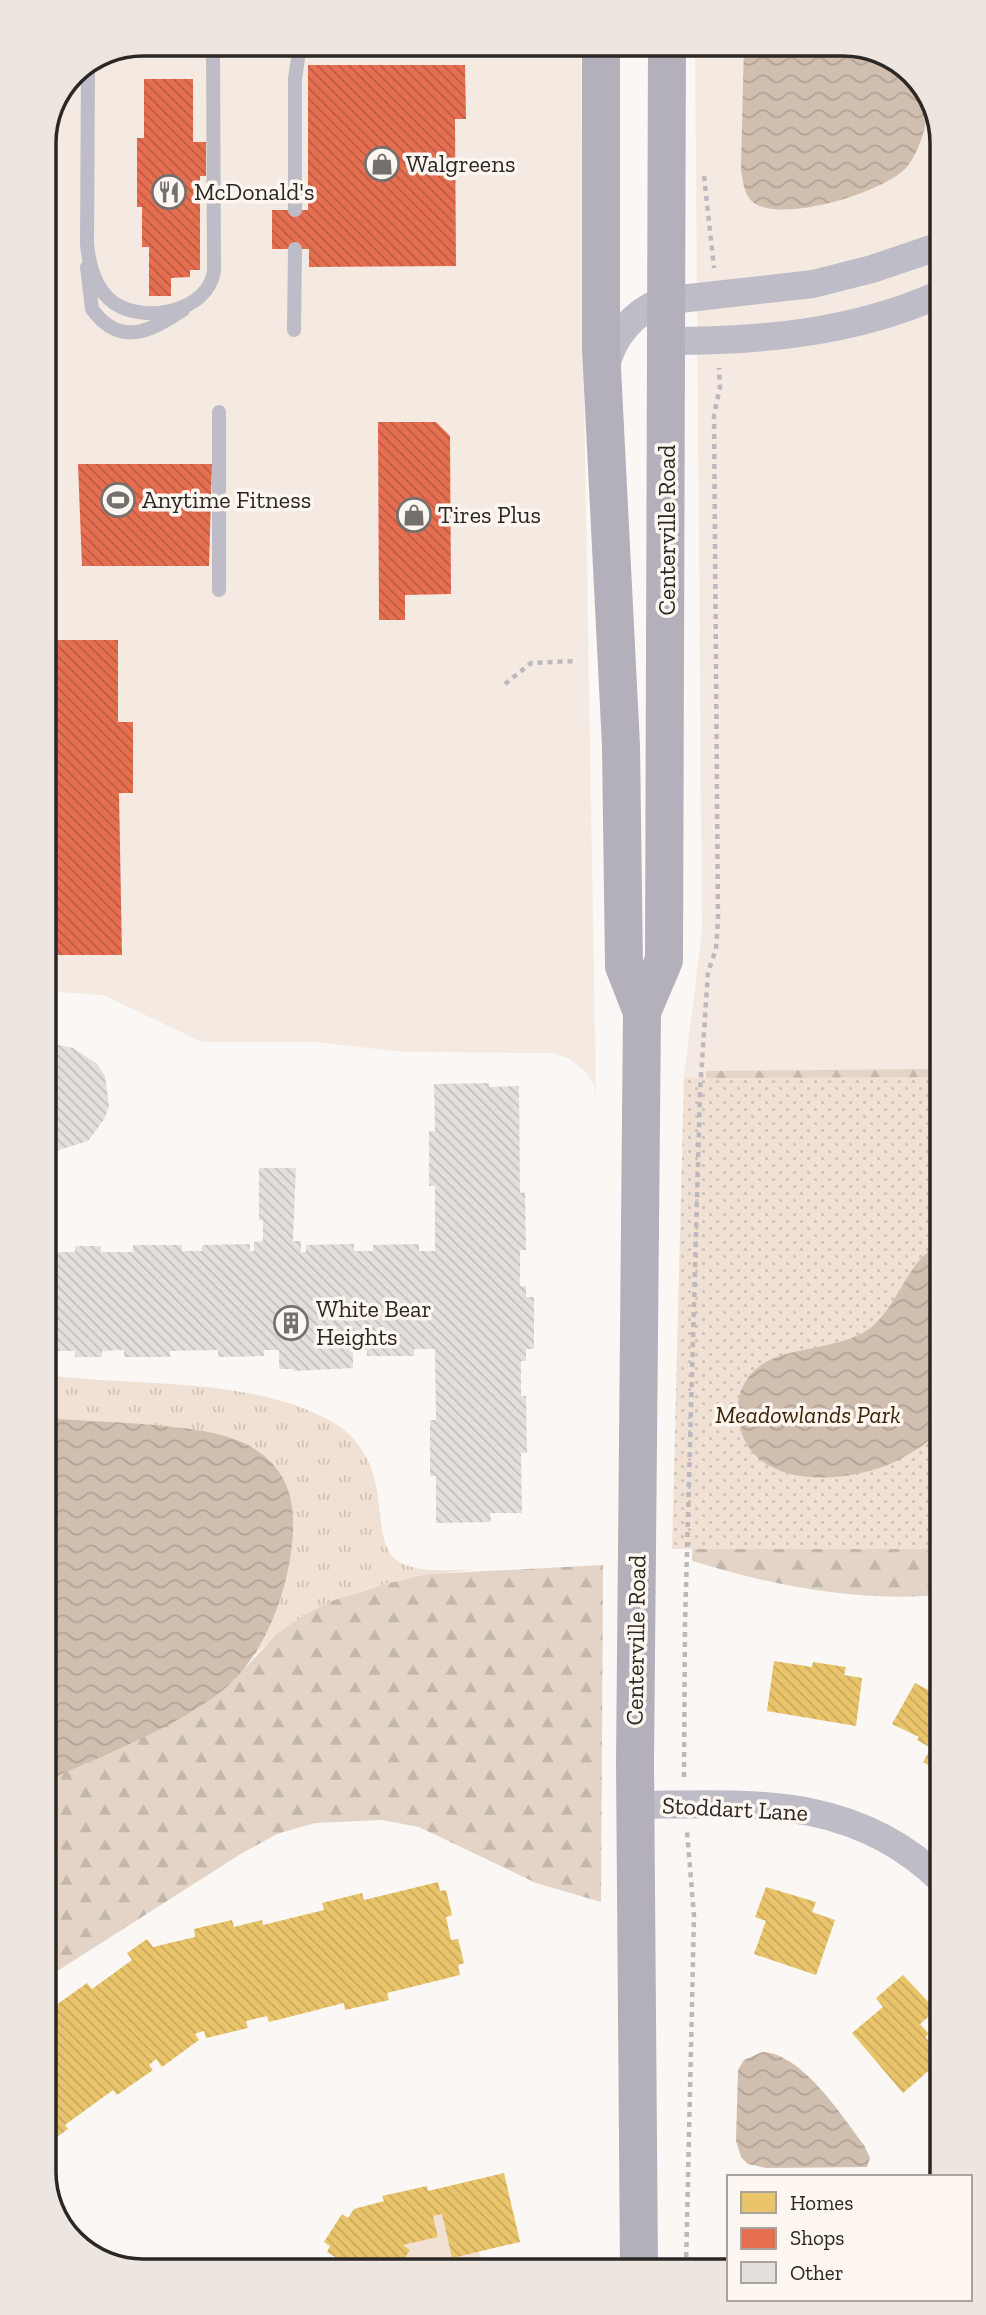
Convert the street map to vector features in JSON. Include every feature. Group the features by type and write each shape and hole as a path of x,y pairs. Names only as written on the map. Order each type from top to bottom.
{"main road":[{"name":"Centerville Road","path":"601,56 603,384 621,746 624,966 642,1012 635,1805 639,2259"},
{"name":"Centerville Road","path":"642,1012 664,960 667,56"}],"street":[{"path":"603,384 608,356 619,334 643,312 668,299 813,284 872,270 930,249"},
{"path":"668,341 756,339 810,332 884,316 930,298"},
{"name":"Stoddart Lane","path":"635,1805 780,1805 821,1812 879,1834 930,1871"}],"lane":[{"path":"88,77 89,302 96,314 107,324 128,332 145,331 207,292 214,271 213,56"},
{"path":"295,209 295,79 298,56"},
{"path":"87,244 97,281 116,304 144,311 189,305"},
{"path":"294,330 295,249"},
{"path":"219,412 219,590"}],"path":[{"path":"684,1766 700,1092 708,972 716,949 718,919 715,415 720,387"},
{"path":"505,684 531,663 576,661"},
{"path":"686,2259 694,1916 688,1841"}],"shaded area":[{"path":"143,56 581,56 596,1100 594,1085 586,1072 568,1058 553,1053 404,1052 315,1042 202,1042 103,995 56,992 56,138 63,110 71,95 95,71 126,58"},
{"path":"695,56 848,56 865,59 896,74 915,95 925,115 930,143 930,1077 684,1078 702,931"}],"green space":[{"name":"Meadowlands Park","path":"930,1069 930,1596 877,1596 815,1590 753,1578 692,1561 706,1071"},
{"name":"Meadowlands Park","path":"930,1077 930,1549 672,1549 684,1078"},
{"path":"56,1376 232,1390 303,1408 334,1423 354,1440 367,1459 375,1479 383,1536 388,1551 398,1561 414,1568 472,1570 410,1579 353,1594 301,1619 252,1657 274,1613 263,1454 222,1435 56,1419"},
{"path":"603,1565 601,1902 536,1883 419,1827 382,1820 315,1823 277,1834 239,1855 56,1972 56,1776 230,1684 275,1636 296,1620 329,1602 385,1584 429,1574"},
{"path":"442,2214 452,2257 479,2251 481,2259 404,2259 410,2250 403,2245 438,2237 433,2216"}],"water":[{"path":"744,56 848,56 865,59 896,74 915,95 925,115 923,136 904,170 874,188 831,203 787,210 754,203 746,192 741,170"},
{"path":"930,1251 930,1439 893,1462 872,1470 842,1476 803,1476 768,1465 754,1453 744,1438 738,1418 740,1392 746,1380 766,1362 779,1356 841,1342 869,1329 888,1308 920,1259"},
{"path":"56,1419 178,1427 227,1437 258,1451 277,1469 288,1490 291,1503 293,1530 288,1571 275,1613 256,1652 230,1684 212,1698 168,1725 56,1776"},
{"path":"762,2052 777,2055 792,2063 819,2088 864,2145 870,2158 867,2167 766,2168 748,2164 741,2157 736,2141 738,2070 744,2060"}],"building: Homes":[{"path":"774,1661 812,1667 813,1662 846,1667 844,1675 862,1678 856,1726 767,1711"},
{"path":"915,1683 930,1691 930,1747 917,1740 919,1737 892,1724"},
{"path":"930,1750 930,1766 923,1762"},
{"path":"438,1882 440,1891 446,1890 452,1915 446,1917 451,1940 458,1939 464,1963 458,1965 460,1975 387,1993 389,2000 345,2010 344,2003 269,2022 267,2016 246,2021 248,2028 206,2038 204,2031 197,2033 195,2034 199,2040 162,2067 156,2059 149,2065 153,2070 117,2095 113,2090 65,2125 68,2129 56,2138 56,2005 87,1983 92,1989 132,1960 127,1953 147,1939 153,1947 195,1937 194,1929 232,1920 234,1927 262,1920 263,1925 324,1910 322,1903 362,1893 364,1900"},
{"path":"766,1887 816,1902 812,1912 835,1920 816,1975 754,1954 766,1921 755,1917"},
{"path":"903,1975 930,2004 930,2015 920,2024 929,2034 925,2037 930,2042 930,2069 903,2093 852,2033 883,2007 876,1998"},
{"path":"504,2173 520,2242 452,2258 442,2214 433,2216 438,2237 403,2245 410,2250 404,2259 338,2259 327,2252 330,2246 324,2242 342,2214 348,2218 354,2209 384,2201 382,2196 427,2186 428,2191"}],"building: Shops":[{"name":"Walgreens","path":"308,65 465,65 466,119 455,119 456,266 309,267 309,249 272,249 272,210 308,210"},
{"name":"McDonald's","path":"144,79 193,79 193,142 206,142 206,176 200,176 200,270 190,270 190,277 171,278 171,296 149,296 149,247 142,247 142,207 137,207 137,138 144,138"},
{"name":"Tires Plus","path":"378,422 436,422 450,436 451,594 405,595 405,620 379,620"},
{"path":"78,464 212,464 209,566 82,566"},
{"path":"56,640 118,640 118,722 133,722 133,793 119,793 122,955 56,955"}],"building: Other":[{"path":"56,1045 73,1048 97,1064 105,1076 109,1105 105,1118 88,1141 56,1151"},
{"name":"White Bear Heights","path":"489,1083 489,1087 519,1086 520,1193 525,1192 526,1250 520,1250 520,1286 526,1286 526,1297 534,1297 534,1349 526,1349 526,1361 521,1361 521,1396 526,1396 527,1453 521,1453 522,1513 490,1513 491,1522 436,1523 436,1476 430,1476 430,1420 436,1420 435,1349 414,1349 414,1356 367,1356 367,1350 353,1350 353,1368 294,1371 279,1369 279,1350 264,1350 264,1356 218,1357 218,1350 170,1351 170,1357 124,1357 124,1350 102,1351 102,1357 75,1357 75,1351 56,1351 56,1252 75,1252 75,1246 101,1246 101,1252 133,1252 133,1245 182,1245 182,1251 202,1251 202,1245 250,1244 250,1251 254,1251 254,1242 263,1241 263,1220 259,1220 259,1168 296,1168 293,1241 301,1241 301,1252 306,1252 306,1245 354,1244 354,1251 373,1251 373,1245 419,1244 419,1251 435,1251 435,1186 429,1186 429,1131 435,1131 434,1084"}],"place":[{"name":"Walgreens","path":"382,164"},
{"name":"McDonald's","path":"169,192"},
{"name":"Anytime Fitness","path":"118,500"},
{"name":"Tires Plus","path":"414,515"},
{"name":"White Bear Heights","path":"291,1323"}]}
